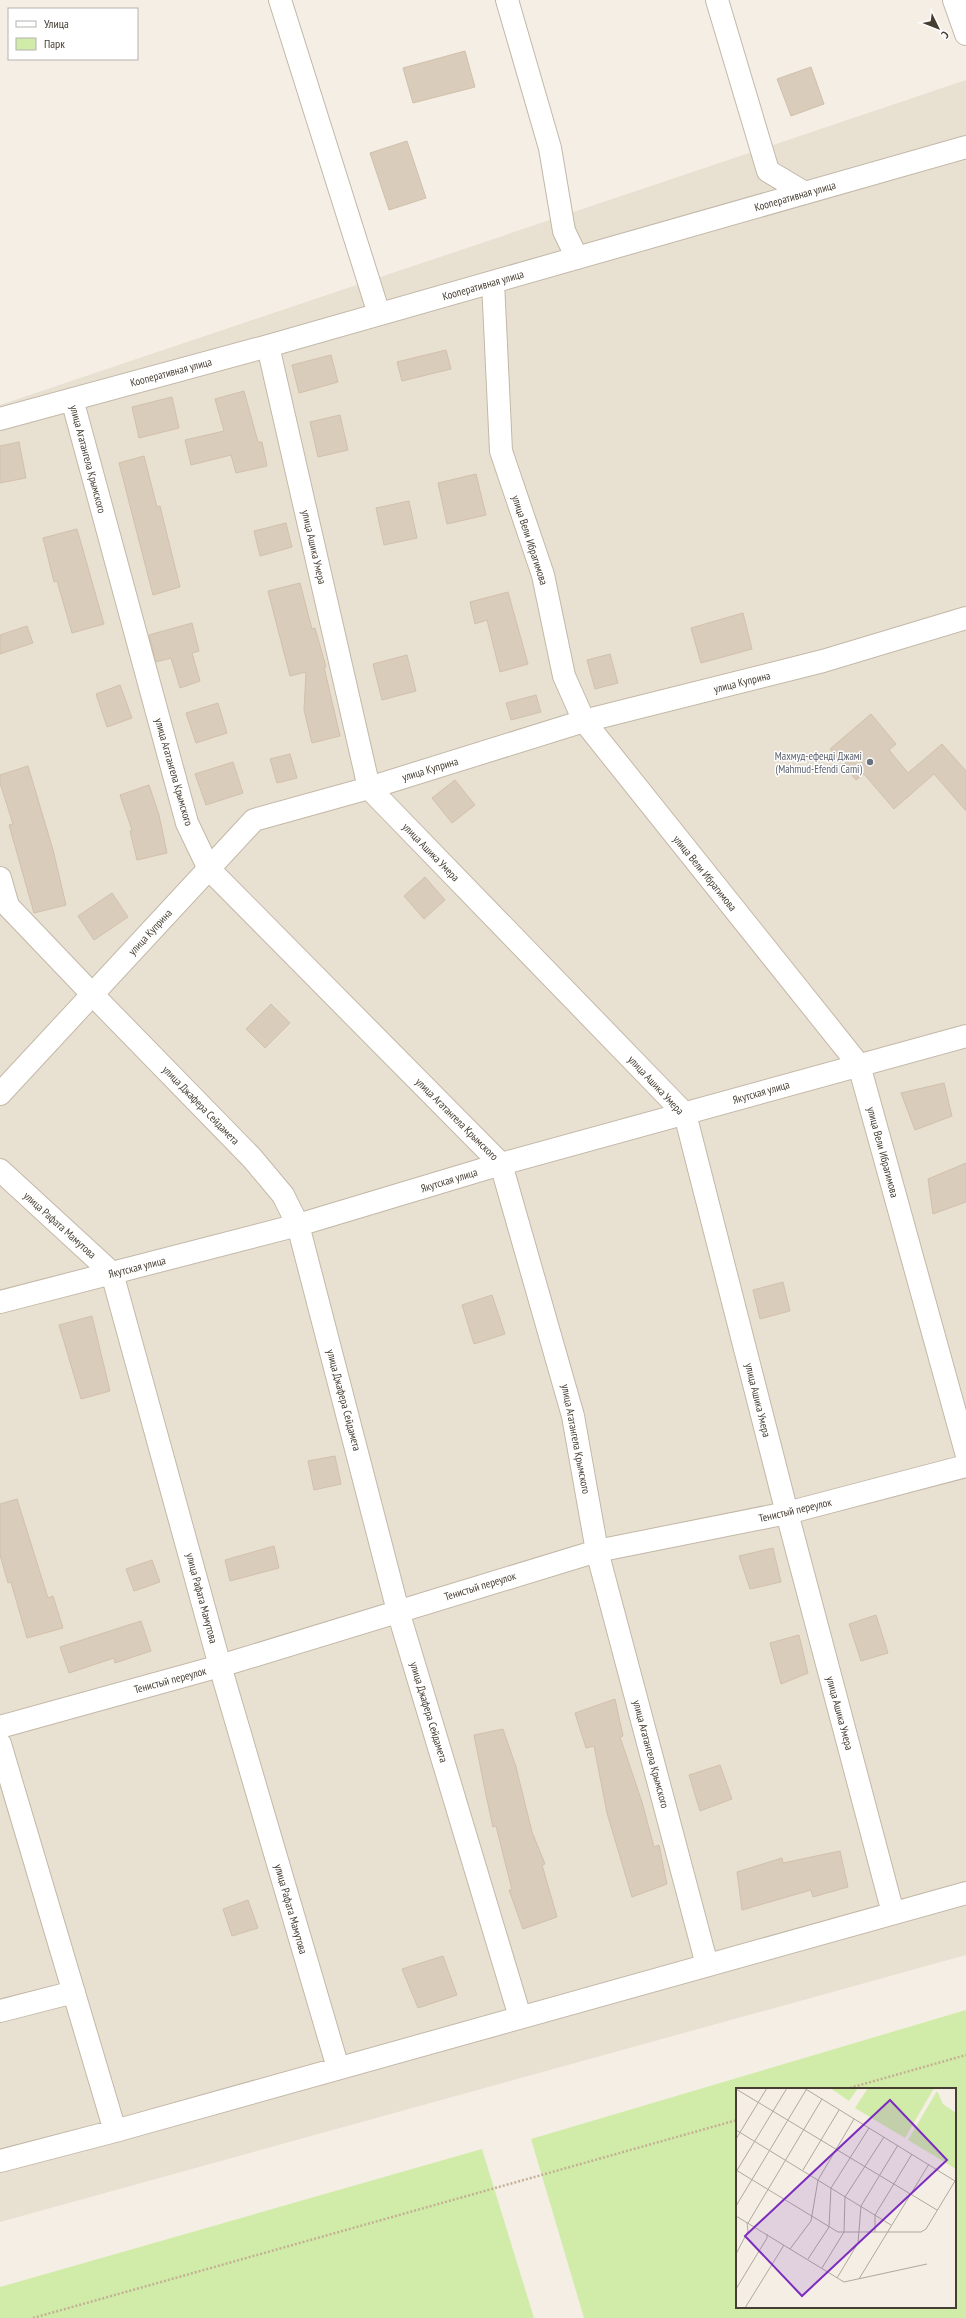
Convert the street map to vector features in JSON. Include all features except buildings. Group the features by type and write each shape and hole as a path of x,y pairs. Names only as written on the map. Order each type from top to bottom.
{"street":[{"path":"280,0 379,314"},
{"path":"507,0 550,148 564,231 577,258"},
{"path":"717,0 768,171 805,193"},
{"path":"954,0 966,34"},
{"name":"Кооперативная улица","path":"0,419 268,346 966,147"},
{"name":"улица Вели Ибрагимова","path":"493,282 501,451 543,575 564,676 584,721 859,1064 966,1452"},
{"name":"улица Ашика Умера","path":"268,346 369,788 685,1114 787,1513 893,1913"},
{"name":"улица Агатангела Крымского","path":"72,399 187,823 209,868 501,1164 573,1416 597,1551 707,1965"},
{"name":"улица Куприна","path":"0,1094 254,820 369,788 584,721 823,661 966,618"},
{"name":"улица Джафера Сейдамета","path":"0,878 8,906 252,1158 283,1195 298,1225 398,1611 520,2017"},
{"name":"Якутская улица","path":"0,1302 298,1225 501,1164 685,1114 859,1064 966,1036"},
{"name":"улица Рафата Мамутова","path":"0,1170 112,1273 220,1666 338,2068"},
{"name":"Тенистый переулок","path":"0,1727 220,1666 597,1551 787,1513 966,1466"},
{"path":"0,1744 115,2131"},
{"path":"0,2161 115,2131 966,1893"},
{"path":"0,2011 74,1992"}],"path":[{"path":"850,2088 966,2055"},
{"path":"32,2318 736,2120"}],"shaded area":[{"path":"966,80 966,1955 0,2222 0,405"}],"green space":[{"path":"966,2010 966,2318 584,2318 531,2139"},
{"path":"482,2149 534,2318 0,2318 0,2287"}],"place":[{"name":"Махмуд-ефенді Джамі (Mahmud-Efendi Cami)","path":"870,762"}]}
